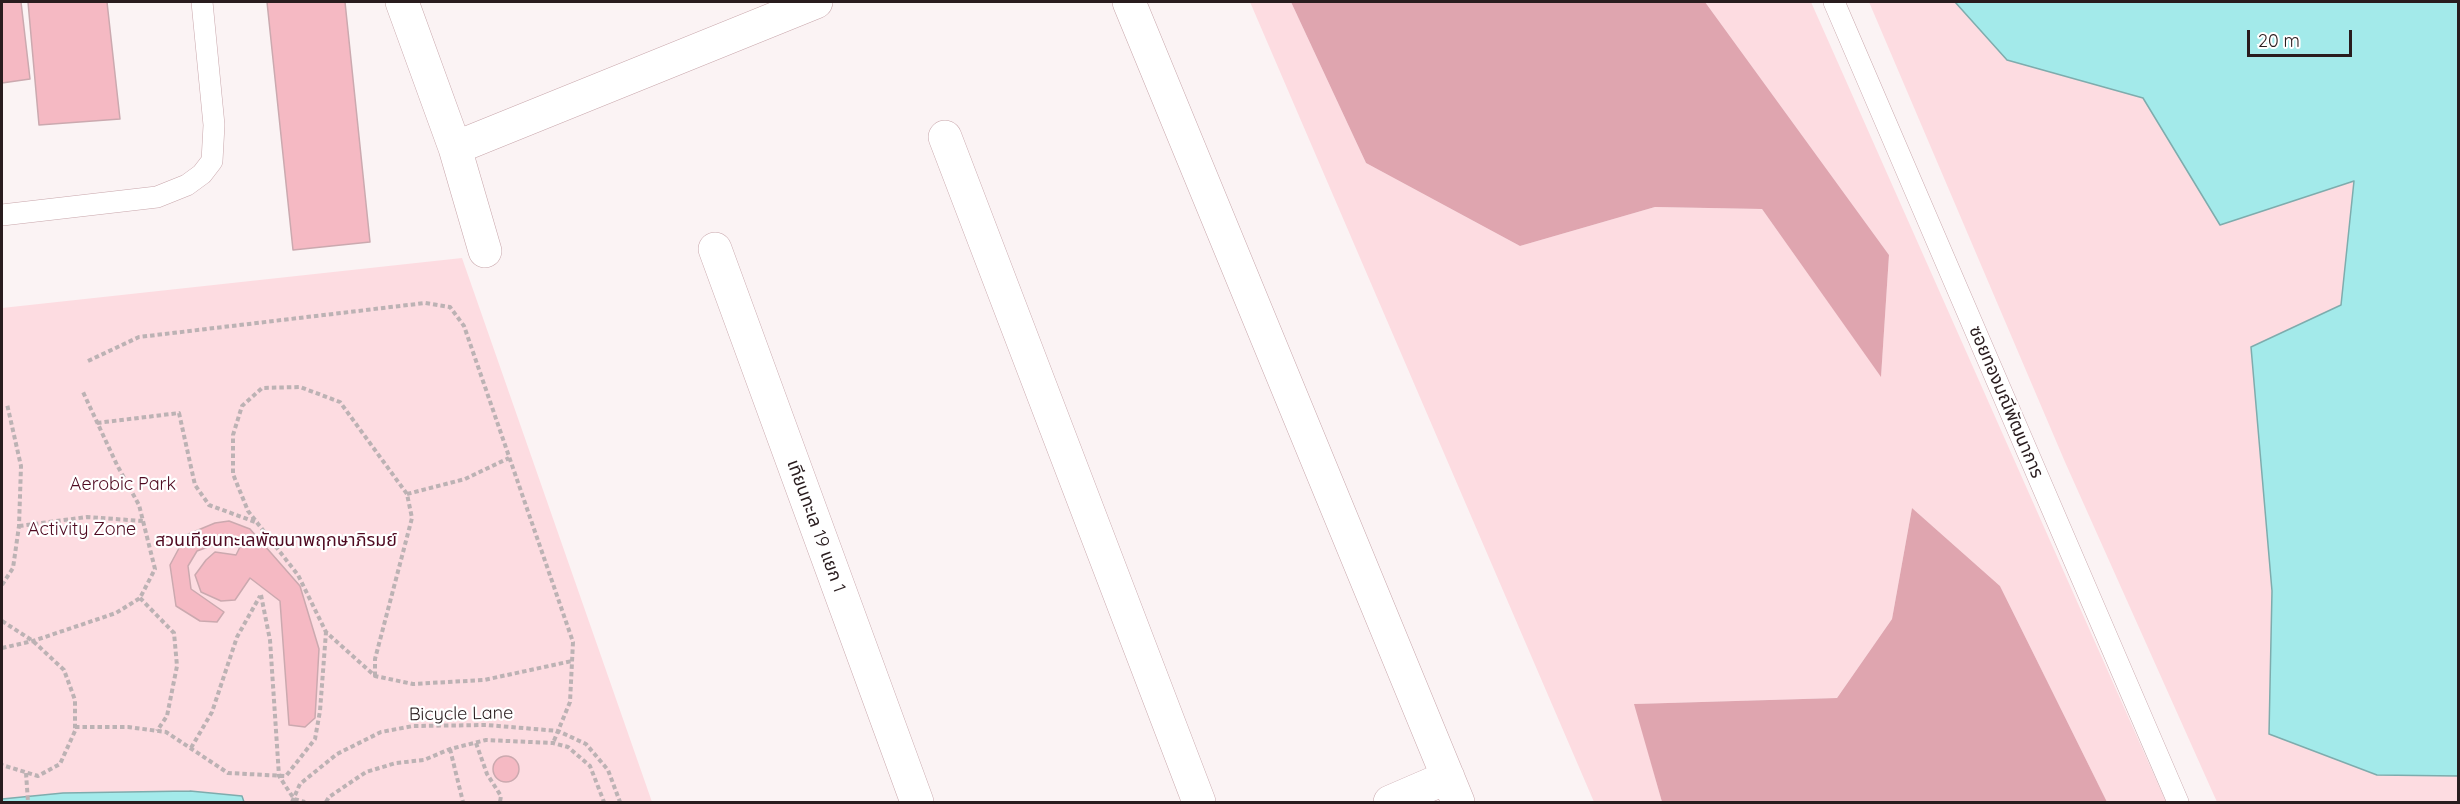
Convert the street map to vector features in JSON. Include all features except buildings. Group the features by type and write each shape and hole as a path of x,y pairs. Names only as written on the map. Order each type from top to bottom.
{"street":[{"path":"402,2 455,148 485,251"},
{"path":"455,148 816,2"},
{"path":"1129,2 1453,790 1390,802"},
{"path":"945,137 1198,802"},
{"name":"เทียนทะเล 19 แยก 1","path":"716,249 917,802"}],"lane":[{"path":"2,215 157,197 187,185 202,174 212,160 214,125 202,2"},
{"name":"ซอยทองมณีพัฒนาการ","path":"1834,2 2178,802"}],"path":[{"path":"88,361 140,338 425,303 450,307 464,326 573,642 570,702 553,743"},
{"path":"375,676 375,659 412,518 406,494 340,402 300,387 262,388 242,406 233,435 233,474 248,511 298,575 326,632 375,676 413,684 484,680 572,661"},
{"path":"2,648 33,641 116,613 140,598 155,569 139,505 117,465 83,392"},
{"path":"2,585 13,568 19,526 21,466 7,404"},
{"path":"97,423 179,413 195,484 209,505 259,523"},
{"path":"406,494 465,479 509,458"},
{"path":"19,526 87,517 142,521"},
{"path":"191,748 212,712 237,637 261,595 270,640 279,776 293,801 305,802"},
{"path":"140,598 174,633 177,666 167,716 157,730"},
{"path":"2,621 33,641 64,670 75,700 75,727 60,764 38,776 2,765"},
{"path":"75,727 128,727 166,732 228,773 286,776 315,739 320,711 326,632"},
{"name":"Bicycle Lane","path":"293,801 300,784 337,754 381,732 413,726 486,725 527,726 558,730 586,744 608,770 620,802"},
{"path":"326,802 329,797 366,772 396,763 424,760 450,748 486,740 553,743 568,747 590,766 604,802"},
{"path":"476,742 487,774 501,796 500,802"},
{"path":"450,748 463,802"},
{"path":"26,773 28,802"}],"green space":[{"path":"1250,2 1291,2 1366,163 1520,246 1655,207 1762,209 1881,376 1889,255 1705,2 1811,2 2166,802 2107,802 2000,586 1912,508 1892,619 1837,698 1635,704 1662,802 1594,802"},
{"path":"1869,2 1955,2 2007,60 2143,98 2220,225 2354,180 2341,305 2272,591 2269,734 2377,775 2458,776 2458,802 2217,802 2065,462"},
{"name":"สวนเทียนทะเลพัฒนาพฤกษาภิรมย์","path":"462,258 652,802 2,802 2,308"}],"shaded area":[{"path":"1291,2 1705,2 1889,255 1881,377 1762,209 1655,207 1520,246 1366,163"},
{"path":"1912,508 2000,586 2107,802 1662,802 1634,704 1837,698 1892,619"}],"water":[{"path":"1955,2 2458,2 2458,776 2377,775 2269,734 2272,591 2251,347 2341,305 2354,181 2220,225 2143,98 2007,60"},
{"path":"190,791 242,796 244,802 2,802 2,799 63,793"}],"park label":[{"name":"Aerobic Park","path":"123,485"},
{"name":"Activity Zone","path":"82,530"}]}
